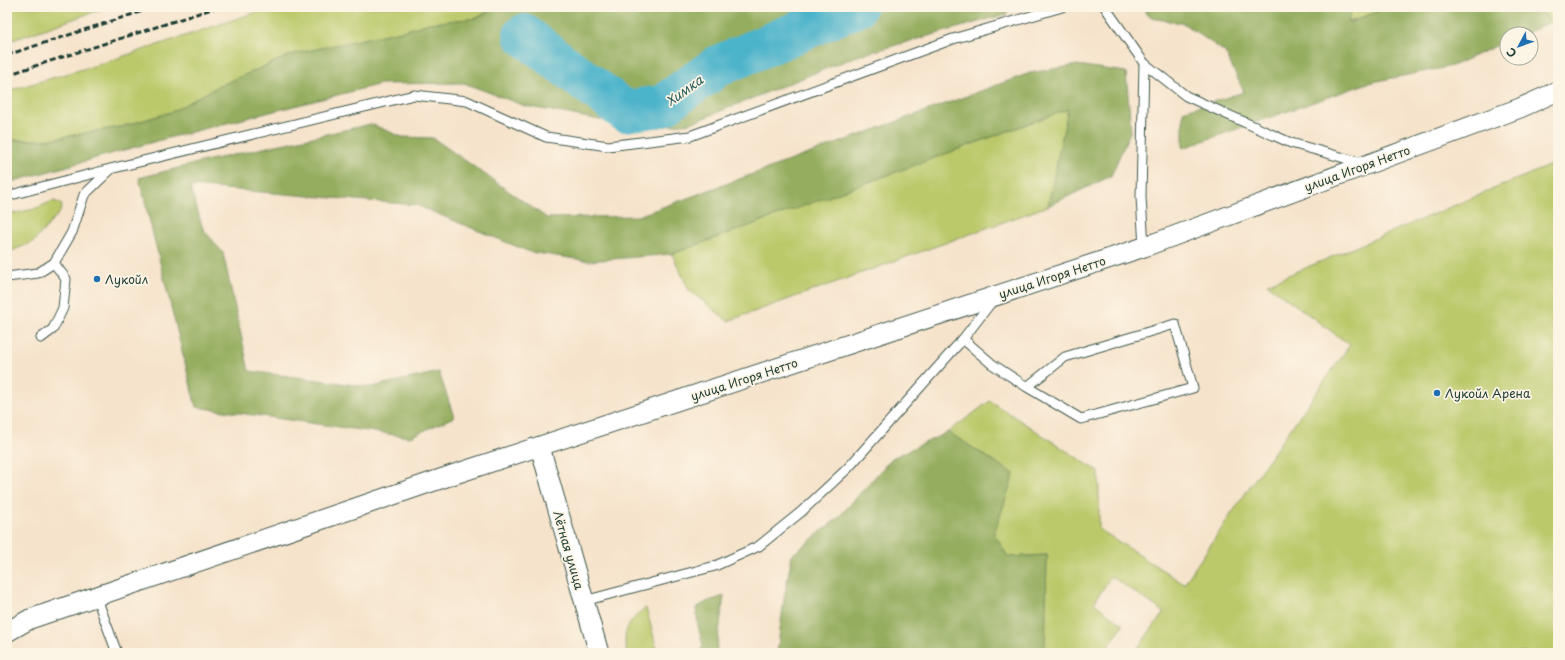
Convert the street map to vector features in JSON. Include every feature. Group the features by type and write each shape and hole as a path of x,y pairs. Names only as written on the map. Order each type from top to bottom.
{"street":[{"name":"улица Игоря Нетто","path":"30,619 540,447 1144,247 1520,108 1558,91"},
{"name":"Лётная улица","path":"540,447 599,653"},
{"path":"7,620 30,619"},
{"path":"7,632 30,619"}],"lane":[{"path":"7,196 110,169 414,95 468,101 546,137 608,146 690,136 953,39 1062,7"},
{"path":"1105,7 1144,63 1186,96 1291,143 1368,164"},
{"path":"1144,63 1140,196 1144,247"},
{"path":"7,277 38,272 54,263 72,232 84,195 110,169"},
{"path":"41,338 53,329 63,308 66,279 54,263"},
{"path":"584,601 715,566 759,546 801,512 848,468 963,339 996,296"},
{"path":"963,339 992,364 1027,387 1082,419 1193,388 1175,324 1065,357 1027,387"},
{"path":"96,596 117,653"}],"green space":[{"path":"7,7 108,7 7,42"},
{"path":"272,7 496,7 477,18 430,23 406,30 293,54 217,87 171,112 124,126 47,140 7,140 7,91 97,65"},
{"path":"496,7 1007,7 1007,14 857,56 691,123 649,128 600,120 525,106 464,83 381,84 164,139 7,183 7,140 47,140 125,126 171,112 217,87 293,54 406,30 430,23 477,18"},
{"path":"1144,7 1352,7 1348,23 1389,7 1537,7 1551,22 1539,27 1539,26 1499,26 1499,45 1452,66 1368,83 1183,148 1183,111 1244,92 1225,52 1183,23 1156,19 1146,14"},
{"path":"1352,7 1389,7 1347,23"},
{"path":"1537,7 1558,7 1558,19 1551,22"},
{"path":"1077,65 1126,72 1131,130 1111,176 1048,206 1068,109 672,254 589,261 530,252 416,205 190,186 203,229 223,253 249,371 371,387 439,372 454,417 410,437 196,407 139,178 201,162 371,124 402,137 433,138 547,218 638,216 1030,73"},
{"path":"1068,109 1048,206 728,321 689,290 672,254"},
{"name":"Лукойл Арена","path":"1558,162 1558,653 1134,653 1164,612 1111,576 1094,603 1123,625 1104,653 1045,653 1047,555 1008,557 994,534 1014,474 948,432 990,401 1099,472 1099,529 1184,584 1257,476 1350,345 1267,284"},
{"path":"55,201 62,205 60,212 33,242 7,253 7,215 34,209"},
{"path":"948,432 1014,474 994,534 1008,557 1047,555 1045,653 777,653 784,599 792,555 838,518 892,458"},
{"path":"724,596 716,653 696,653 703,647 696,608 706,602"},
{"path":"646,608 658,653 627,653 625,639 628,627 635,617"}],"waterway":[{"name":"Химка","path":"524,35 625,111 662,106 718,66 856,7"}],"railway":[{"path":"7,55 155,7"},
{"path":"7,75 218,7"}],"place":[{"name":"Лукойл","path":"97,279"},
{"name":"Лукойл Арена","path":"1437,393"}]}
